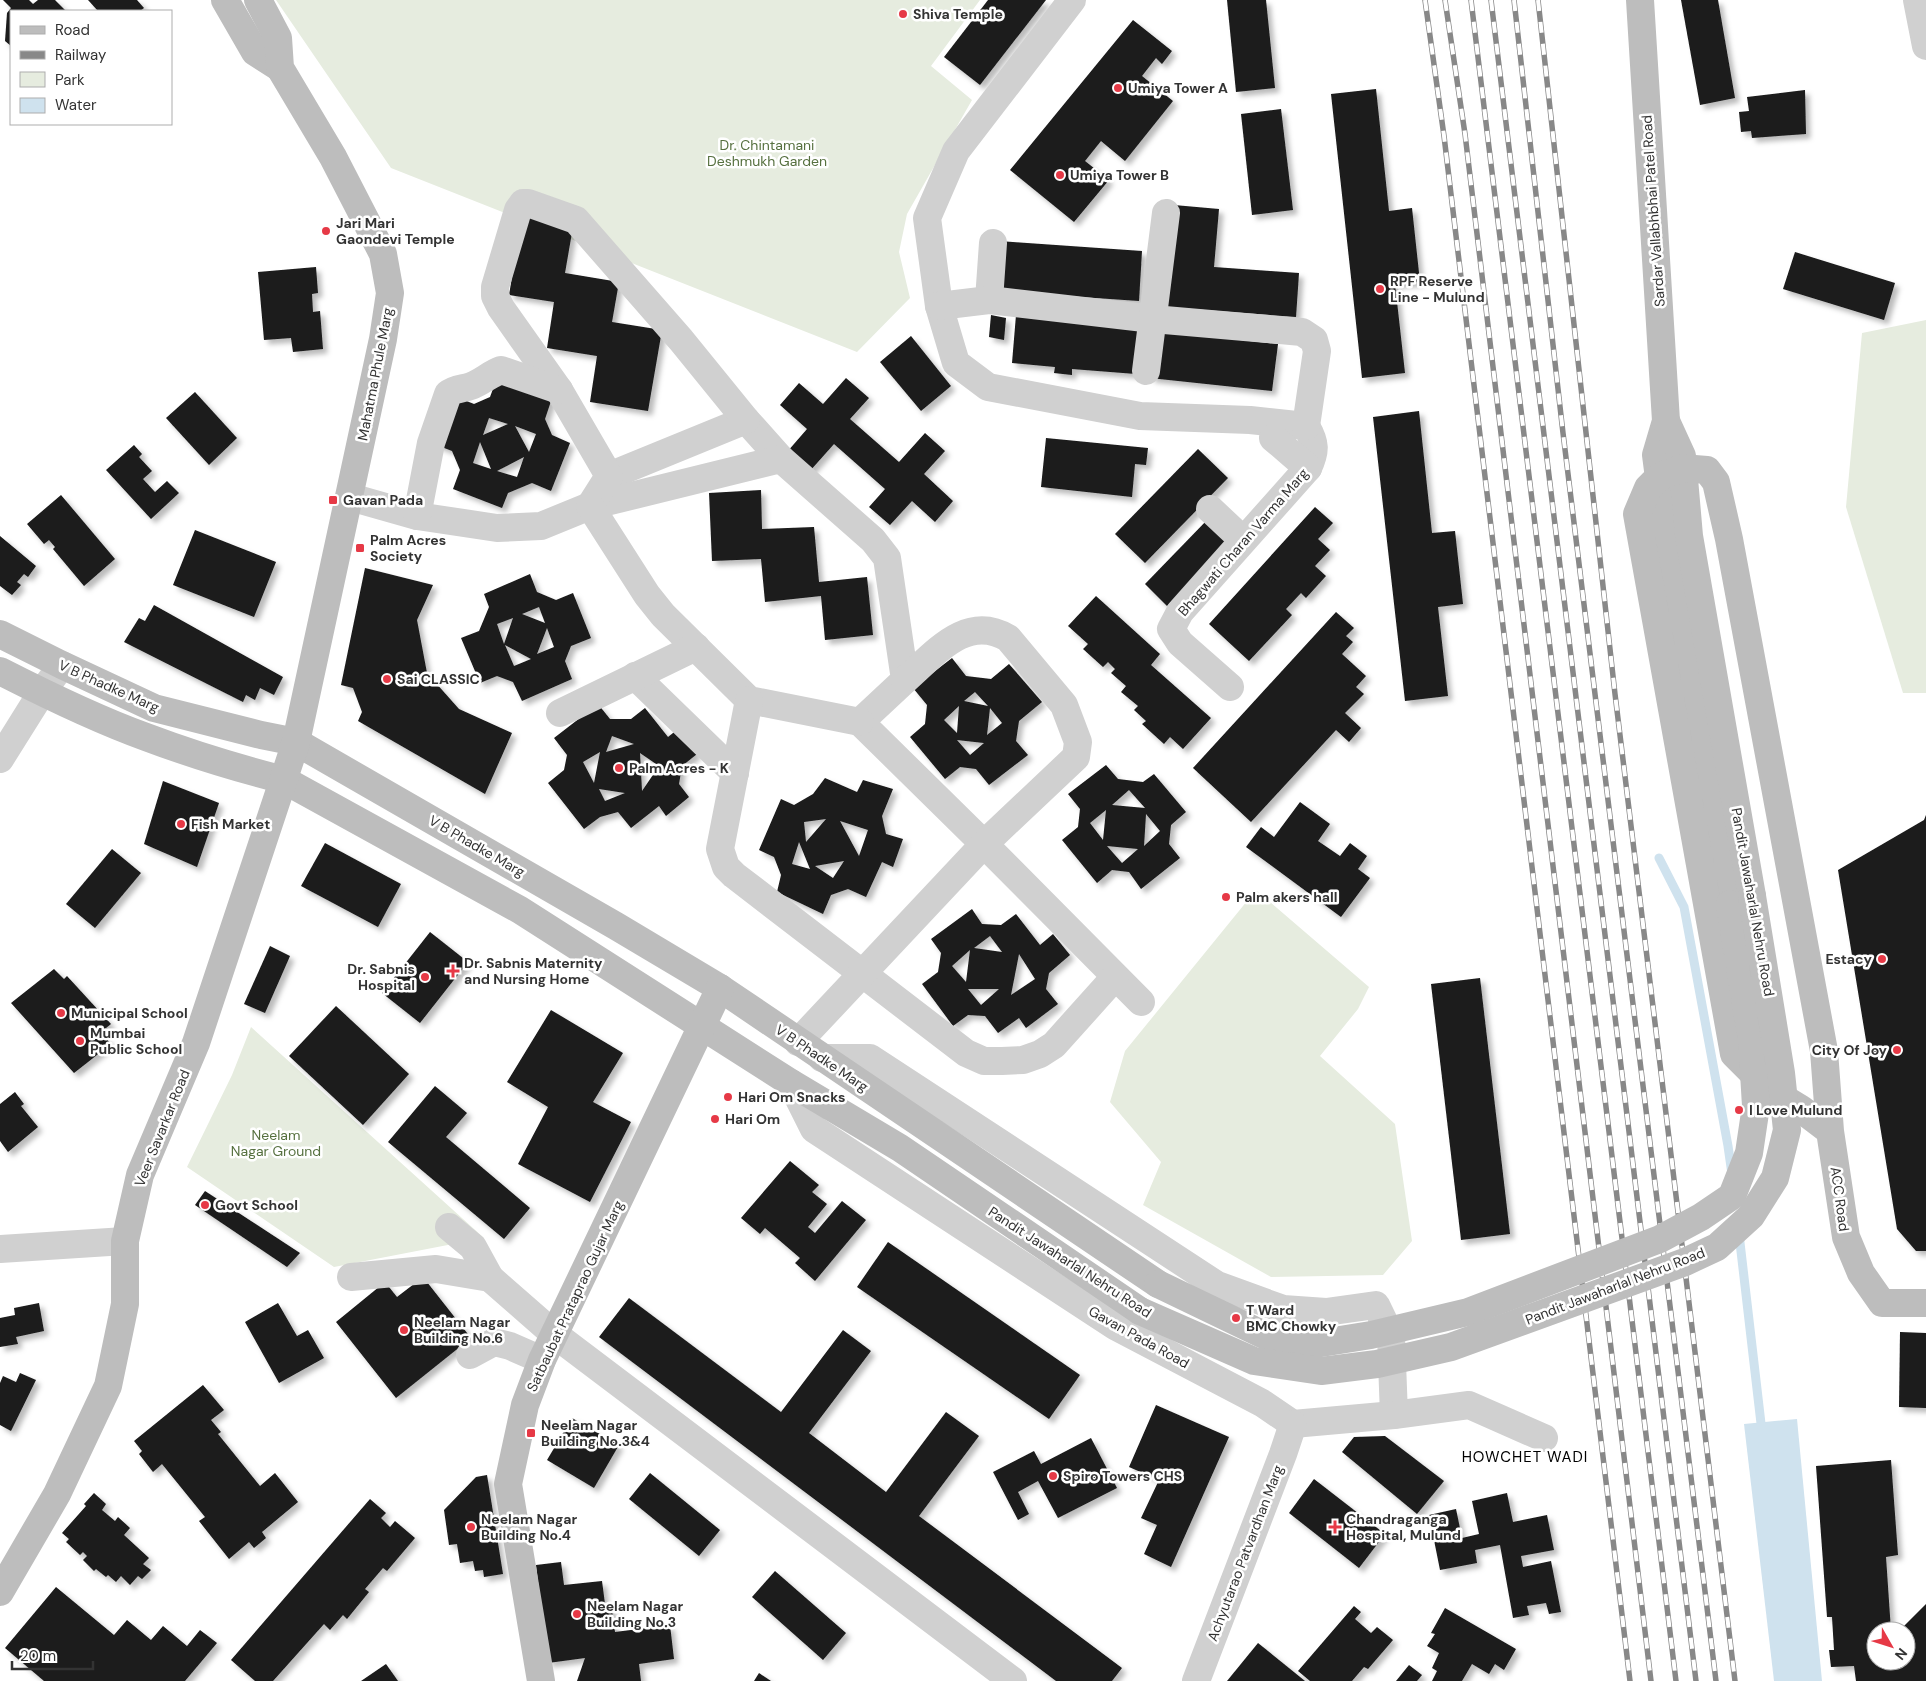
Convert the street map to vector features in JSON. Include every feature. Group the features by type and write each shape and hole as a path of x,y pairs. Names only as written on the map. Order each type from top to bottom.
{"main road":[{"path":"226,0 256,52 280,68"},
{"name":"Mahatma Phule Marg","path":"258,0 278,38 280,68 333,157 383,254 390,293 383,340 296,742"},
{"name":"Sardar Vallabhbhai Patel Road","path":"1640,0 1666,421 1656,455 1671,472"},
{"path":"1707,470 1716,482 1729,539 1824,1051 1830,1131 1801,1109 1770,1090 1734,1054 1637,514 1648,488 1671,472 1707,470"},
{"name":"Pandit Jawaharlal Nehru Road","path":"791,1083 900,1148 1140,1311 1254,1361 1321,1371 1378,1364 1451,1347 1685,1262 1717,1247 1751,1216 1774,1178 1787,1130 1781,1073 1741,900 1667,539 1671,472"},
{"name":"Pandit Jawaharlal Nehru Road","path":"922,1125 1158,1284 1266,1336 1315,1344 1371,1335 1468,1312 1660,1238 1701,1217 1732,1196 1748,1153 1756,1106 1741,900 1689,536 1671,472"},
{"name":"V B Phadke Marg","path":"4,645 62,665 154,708 260,736 296,742 720,988 922,1125"},
{"path":"0,671 42,692 145,737 252,772 284,780 520,910 791,1083"},
{"name":"Veer Savarkar Road","path":"0,1592 57,1494 108,1386 126,1304 125,1241 140,1175 196,1043 296,742"},
{"name":"Satbaubat Prataprao Gujar Marg","path":"540,1681 508,1484 524,1406 554,1334 720,988"},
{"name":"ACC Road","path":"1830,1131 1846,1237 1861,1274 1882,1303 1926,1304"}],"street":[{"path":"939,306 989,300 1153,319 1302,332 1314,340 1317,351 1306,426 1250,420 1140,416 988,387 956,363 939,306 927,218 956,151 1072,0"},
{"path":"1917,0 1926,46"},
{"path":"609,476 559,390 501,308 495,296 495,286 518,210 523,203 528,203 576,220 681,340 746,420 781,459 873,540 887,558 905,680"},
{"path":"1146,371 1166,213"},
{"path":"989,300 993,243"},
{"path":"417,516 431,443 448,394 453,390 472,386 501,370 559,390"},
{"path":"590,506 609,476 746,420"},
{"name":"Bhagwati Charan Varma Marg","path":"1230,687 1180,643 1171,629 1180,612 1236,534 1301,462 1315,452 1312,435 1306,426"},
{"path":"1274,438 1301,462"},
{"path":"350,497 417,516 497,528 541,526 590,506 781,459"},
{"path":"590,506 647,595 663,615 750,700 860,722 1141,1002"},
{"path":"1210,509 1236,534"},
{"path":"798,1042 984,844 1076,757 1078,742 1064,704 1008,638 996,631 975,630 954,638 860,722"},
{"path":"560,713 696,647"},
{"path":"0,759 42,692 62,665"},
{"path":"635,676 735,773"},
{"path":"750,700 720,849 726,867 966,1053 984,1061 1023,1060 1040,1054 1054,1045 1115,977"},
{"path":"822,1058 870,1058 1217,1284 1283,1309 1326,1312 1376,1305 1391,1336 1394,1415"},
{"name":"Gavan Pada Road","path":"791,1083 814,1129 1115,1326 1262,1402 1293,1424"},
{"path":"449,1227 473,1247 490,1278 554,1334 1013,1681"},
{"path":"0,1249 125,1241"},
{"path":"351,1277 436,1269 490,1278"},
{"path":"470,1355 494,1342 510,1346 542,1360"},
{"path":"1293,1424 1394,1415 1469,1404 1544,1438"},
{"name":"Achyutarao Patvardhan Marg","path":"1196,1681 1280,1463 1293,1424"}],"green space":[{"name":"Dr. Chintamani Deshmukh Garden","path":"276,0 980,0 931,66 972,100 907,214 899,252 910,298 857,352 391,168"},
{"path":"1926,320 1926,693 1903,693 1846,507 1862,333"},
{"path":"1256,890 1369,987 1358,1009 1320,1056 1395,1124 1412,1241 1383,1275 1271,1277 1143,1205 1161,1162 1110,1102 1125,1051"},
{"name":"Neelam Nagar Ground","path":"251,1027 484,1238 334,1267 187,1167 232,1075"}],"water":[{"path":"1797,1419 1822,1681 1774,1681 1744,1424"}],"building":[{"path":"3,0 29,0 33,4 38,0 55,0 65,10 10,10 10,45 5,41 7,13 11,8"},
{"path":"88,0 137,0 144,8 141,10 97,10"},
{"path":"988,0 1046,0 980,85 944,57"},
{"path":"1227,0 1266,0 1275,88 1236,92"},
{"path":"1681,0 1718,0 1735,98 1700,105"},
{"name":"Umiya Tower A","path":"1133,20 1172,51 1162,64 1156,58 1142,76 1173,101 1125,161 1101,141 1085,161 1109,180 1074,222 1010,170"},
{"path":"1376,89 1389,211 1412,208 1420,282 1395,284 1405,373 1362,378 1331,94"},
{"path":"1805,90 1806,134 1752,138 1751,131 1741,132 1739,112 1749,111 1747,97"},
{"path":"1281,109 1293,210 1252,215 1241,114"},
{"path":"1174,205 1219,209 1214,267 1299,273 1296,317 1166,307"},
{"path":"523,212 574,221 565,273 619,282 612,322 662,330 648,411 590,402 597,356 547,348 554,302 509,295"},
{"path":"999,241 1142,251 1139,301 995,291"},
{"path":"1795,252 1895,283 1884,320 1783,289"},
{"path":"316,267 318,293 312,294 313,312 320,311 323,349 293,352 291,338 264,340 258,272"},
{"path":"991,315 1006,318 1004,340 989,337"},
{"path":"1016,315 1140,329 1136,374 1072,369 1072,375 1054,373 1055,367 1012,363"},
{"path":"1156,331 1278,344 1272,391 1150,378"},
{"path":"911,336 951,386 921,411 880,362"},
{"path":"497,378 552,398 545,419 552,435 570,443 551,491 532,483 508,493 502,508 453,489 460,470 452,451 434,444 454,396 474,404 490,397","holes":["489,418 508,424 483,435","515,426 536,434 529,452","480,442 491,469 473,463","524,457 517,477 497,471"]},
{"path":"846,378 869,398 850,419 899,462 925,433 945,451 924,474 953,501 935,522 912,501 890,525 869,507 885,489 834,444 809,472 787,452 807,429 780,405 799,383 823,404"},
{"path":"195,392 237,438 209,465 166,418"},
{"path":"1419,411 1432,533 1455,531 1463,604 1438,607 1448,696 1405,701 1373,417"},
{"path":"1046,438 1148,448 1146,465 1135,464 1132,497 1041,487"},
{"path":"134,445 142,454 139,457 152,471 143,479 155,492 167,481 179,493 151,519 106,470"},
{"path":"1198,449 1228,478 1145,563 1115,534"},
{"path":"761,490 762,529 814,527 819,582 867,577 873,635 825,640 821,596 765,602 761,559 712,561 709,493"},
{"path":"61,495 115,559 84,586 53,549 55,547 49,540 44,544 27,524"},
{"path":"1315,507 1333,523 1318,539 1330,550 1315,566 1326,576 1306,598 1301,593 1286,609 1292,615 1249,661 1209,624"},
{"path":"1209,518 1231,539 1167,606 1145,584"},
{"path":"195,530 276,562 254,617 173,585"},
{"path":"0,536 36,566 28,577 24,574 17,582 21,585 12,595 0,586"},
{"name":"Sai CLASSIC","path":"365,568 433,585 417,620 427,673 459,709 512,733 485,794 358,721 362,712 353,688 341,685"},
{"path":"530,574 537,592 556,600 573,593 591,638 571,646 565,661 572,679 522,701 513,682 497,676 480,683 461,638 479,631 489,607 484,594","holes":["539,607 545,623 522,614","513,618 504,644 497,624","547,628 554,647 537,654","505,645 531,659 514,666"]},
{"path":"1096,596 1160,654 1151,665 1211,718 1183,749 1170,737 1164,744 1142,724 1146,721 1134,710 1138,706 1121,692 1126,686 1111,673 1115,669 1108,662 1103,667 1083,649 1088,644 1068,626"},
{"path":"154,605 283,677 274,695 260,688 255,700 246,695 243,702 124,642 139,618 145,621"},
{"path":"1336,612 1354,628 1346,636 1353,642 1342,654 1366,676 1356,687 1364,694 1345,713 1361,728 1349,742 1336,730 1251,822 1193,768"},
{"path":"952,658 966,676 991,679 1009,664 1042,702 1019,721 1016,741 1028,755 989,785 976,769 960,767 945,779 910,737 925,724 927,705 913,688","holes":["975,692 988,706 964,701","959,706 957,733 944,720","990,708 1002,723 987,735","957,740 984,743 970,755"]},
{"name":"Palm Acres - K","path":"598,704 610,719 631,719 645,708 668,737 678,729 697,754 682,766 679,784 689,797 666,816 659,806 631,828 618,812 600,817 584,829 548,783 564,770 567,755 554,738","holes":["612,736 634,744 606,752","600,752 594,783 583,762","640,753 659,766 642,791","599,789 625,793 605,801"]},
{"path":"1106,765 1118,779 1143,782 1154,774 1186,812 1171,825 1169,844 1180,858 1141,889 1129,872 1112,870 1097,883 1062,840 1078,827 1080,809 1068,794","holes":["1129,790 1145,808 1112,805","1106,810 1103,840 1090,823","1146,814 1160,831 1144,846","1107,846 1138,849 1122,863"]},
{"path":"825,778 857,792 863,780 893,789 882,816 886,834 903,839 893,867 882,862 866,897 848,889 831,895 823,914 777,892 781,875 774,857 759,850 781,799 794,805 813,794","holes":["826,819 806,842 804,822","840,821 868,830 859,856","799,842 810,869 792,864","844,861 833,878 815,866"]},
{"name":"Fish Market","path":"163,781 219,803 197,867 144,844"},
{"path":"1300,802 1330,824 1318,841 1340,856 1350,843 1367,856 1358,869 1370,878 1341,917 1246,847 1261,827 1274,837"},
{"name":"City Of Joy","path":"1926,815 1926,1251 1916,1251 1897,1229 1838,870 1924,820"},
{"path":"325,843 401,884 378,927 301,886"},
{"path":"112,849 141,873 95,928 66,904"},
{"path":"972,909 982,924 1001,925 1016,914 1040,945 1053,934 1070,955 1049,973 1046,989 1058,1004 1026,1028 1019,1018 998,1033 985,1016 968,1015 953,1026 922,984 938,972 941,953 931,939","holes":["990,936 1002,952 974,948","970,950 966,982 952,966","1019,954 1035,979 1011,995","968,989 999,989 981,1005"]},
{"name":"Dr. Sabnis Hospital","path":"430,932 468,962 420,1023 382,993"},
{"path":"270,946 290,956 265,1013 244,1004"},
{"name":"Municipal School","path":"54,969 64,979 67,976 111,1024 101,1032 111,1044 74,1073 11,1003"},
{"path":"1480,978 1510,1234 1461,1240 1431,984"},
{"path":"336,1006 409,1074 363,1125 289,1056"},
{"path":"551,1010 623,1053 593,1102 631,1122 590,1202 518,1164 548,1107 507,1082"},
{"path":"435,1086 467,1113 446,1137 530,1208 504,1239 388,1142"},
{"path":"15,1092 24,1104 21,1106 38,1127 8,1152 0,1141 0,1104"},
{"path":"790,1161 819,1185 812,1192 827,1204 808,1227 815,1233 842,1201 866,1220 815,1281 795,1263 800,1258 765,1228 760,1234 741,1218"},
{"path":"205,1191 300,1253 287,1267 195,1205"},
{"path":"888,1242 1080,1375 1049,1419 857,1287"},
{"name":"Neelam Nagar Building No.6","path":"423,1277 471,1338 396,1398 336,1322 385,1282 397,1297"},
{"path":"629,1298 781,1412 843,1330 871,1351 809,1433 886,1492 946,1412 979,1436 919,1516 1122,1668 1112,1681 1056,1681 599,1337"},
{"path":"39,1303 44,1331 16,1337 18,1344 0,1347 0,1318 15,1315 14,1308"},
{"path":"278,1303 297,1336 308,1330 324,1358 279,1383 245,1322"},
{"path":"1900,1332 1926,1333 1926,1408 1899,1407"},
{"path":"20,1373 36,1380 11,1431 0,1425 0,1383 3,1376 16,1382"},
{"path":"203,1385 224,1410 211,1420 221,1432 218,1434 260,1486 275,1473 298,1502 262,1532 266,1538 254,1548 249,1542 229,1559 199,1521 205,1517 162,1464 153,1472 139,1454 142,1451 134,1441"},
{"path":"1156,1405 1229,1437 1171,1567 1144,1554 1157,1525 1141,1518 1159,1480 1129,1467"},
{"path":"572,1418 619,1445 594,1488 547,1460"},
{"path":"1385,1436 1444,1481 1417,1514 1342,1452 1354,1437"},
{"name":"Spiro Towers CHS","path":"1091,1438 1117,1488 1058,1518 1038,1481 1018,1492 1029,1514 1018,1520 993,1472 1034,1451 1041,1464"},
{"path":"1891,1460 1898,1555 1886,1557 1890,1621 1866,1621 1866,1671 1916,1671 1916,1621 1909,1621 1926,1604 1926,1681 1856,1681 1854,1666 1831,1667 1829,1650 1834,1650 1832,1617 1827,1617 1816,1466"},
{"path":"650,1473 720,1530 699,1556 629,1499"},
{"name":"Neelam Nagar Building No.4","path":"487,1475 503,1574 484,1577 483,1570 475,1571 473,1561 460,1563 457,1544 449,1545 444,1510 476,1477"},
{"path":"1314,1479 1385,1534 1359,1568 1289,1513"},
{"path":"94,1493 106,1504 102,1510 115,1521 118,1517 130,1528 124,1535 149,1558 143,1564 151,1570 142,1579 138,1576 130,1585 121,1576 116,1582 108,1575 106,1577 96,1569 94,1571 83,1560 87,1556 83,1552 80,1555 66,1542 69,1539 62,1533 86,1506 84,1504"},
{"path":"1507,1493 1513,1522 1547,1515 1554,1550 1521,1556 1523,1567 1551,1561 1561,1612 1549,1614 1546,1603 1527,1606 1529,1615 1513,1618 1500,1545 1475,1550 1477,1563 1440,1570 1429,1515 1456,1509 1462,1538 1479,1534 1472,1501"},
{"path":"370,1499 386,1513 381,1518 390,1527 395,1521 415,1538 387,1571 383,1568 365,1589 369,1592 347,1619 343,1615 330,1630 324,1624 273,1681 255,1681 231,1660"},
{"name":"Neelam Nagar Building No.3","path":"561,1562 564,1585 602,1581 605,1604 611,1604 615,1632 670,1625 674,1659 639,1664 641,1681 577,1681 585,1658 548,1663 536,1565"},
{"path":"775,1571 846,1633 823,1660 752,1597"},
{"path":"56,1587 114,1635 127,1620 151,1640 163,1626 187,1646 200,1630 217,1643 185,1681 44,1681 5,1648"},
{"path":"1354,1606 1361,1612 1355,1619 1371,1633 1377,1627 1393,1640 1368,1669 1364,1667 1352,1681 1310,1681 1298,1671"},
{"path":"1445,1608 1516,1649 1504,1670 1495,1664 1489,1674 1472,1664 1462,1681 1432,1681 1437,1671 1432,1668 1439,1653 1427,1646 1435,1634 1431,1633"},
{"path":"1258,1643 1305,1681 1227,1681"},
{"path":"386,1664 398,1681 361,1681"},
{"path":"1409,1665 1422,1675 1417,1681 1396,1681"},
{"path":"759,1673 771,1681 754,1681"}],"waterway":[{"path":"1659,858 1684,907 1732,1174"},
{"path":"1739,1234 1762,1432"}],"railway":[{"path":"1425,0 1444,136 1630,1681"},
{"path":"1445,0 1465,134 1651,1681"},
{"path":"1471,0 1676,1681"},
{"path":"1491,0 1696,1681"},
{"path":"1514,0 1563,433 1716,1681"},
{"path":"1538,0 1615,694 1735,1681"}],"place":[{"name":"Shiva Temple","path":"903,14"},
{"name":"Umiya Tower A","path":"1118,88"},
{"name":"Umiya Tower B","path":"1060,175"},
{"name":"Jari Mari Gaondevi Temple","path":"326,231"},
{"name":"RPF Reserve Line - Mulund","path":"1380,289"},
{"name":"Gavan Pada","path":"333,500"},
{"name":"Palm Acres Society","path":"360,548"},
{"name":"Sai CLASSIC","path":"387,679"},
{"name":"Palm Acres - K","path":"619,768"},
{"name":"Fish Market","path":"181,824"},
{"name":"Palm akers hall","path":"1226,897"},
{"name":"Estacy","path":"1882,959"},
{"name":"Dr. Sabnis Maternity and Nursing Home","path":"453,971"},
{"name":"Dr. Sabnis Hospital","path":"425,977"},
{"name":"Municipal School","path":"61,1013"},
{"name":"Mumbai Public School","path":"80,1041"},
{"name":"City Of Joy","path":"1897,1050"},
{"name":"Hari Om Snacks","path":"728,1097"},
{"name":"I Love Mulund","path":"1739,1110"},
{"name":"Hari Om","path":"715,1119"},
{"name":"Govt School","path":"205,1205"},
{"name":"T Ward BMC Chowky","path":"1236,1318"},
{"name":"Neelam Nagar Building No.6","path":"404,1330"},
{"name":"Neelam Nagar Building No.3&4","path":"531,1433"},
{"name":"Spiro Towers CHS","path":"1053,1476"},
{"name":"Neelam Nagar Building No.4","path":"471,1527"},
{"name":"Chandraganga Hospital, Mulund","path":"1335,1527"},
{"name":"Neelam Nagar Building No.3","path":"577,1614"}],"district":[{"name":"HOWCHET WADI","path":"1525,1457"}]}
